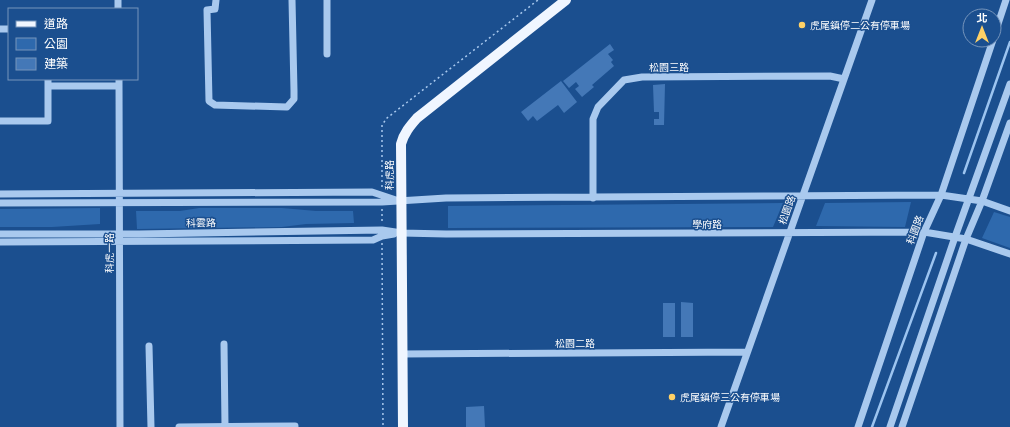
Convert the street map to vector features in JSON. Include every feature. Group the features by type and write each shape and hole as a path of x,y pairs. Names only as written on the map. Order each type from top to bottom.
{"main road":[{"name":"科虎路","path":"403,427 401,144 403,137 408,128 417,118 566,0"}],"street":[{"path":"216,0 215,10 207,10 209,101 215,105 287,107 294,99 292,0"},
{"path":"327,0 327,54"},
{"name":"松園路","path":"721,427 872,0"},
{"path":"1002,12 1006,0"},
{"name":"科園路","path":"858,427 924,232 941,195 990,48"},
{"name":"松園三路","path":"593,198 593,119 598,107 624,80 642,77 822,76 844,79"},
{"path":"0,121 48,121 48,83 119,83"},
{"name":"科虎一路","path":"119,83 120,427"},
{"path":"890,427 955,237 1010,84"},
{"path":"902,427 966,239 982,201 1010,123"},
{"path":"0,194 372,192 382,199"},
{"path":"402,201 446,198 941,195 982,201 1010,211"},
{"name":"科雲路","path":"0,203 119,204 382,199 402,201"},
{"name":"學府路","path":"402,233 924,232 966,239 1010,254"},
{"path":"0,242 373,240 382,233"},
{"name":"科雲路","path":"0,234 402,233"},
{"path":"224,344 225,426"},
{"path":"149,346 152,427"},
{"name":"松園二路","path":"402,354 747,352"},
{"path":"179,427 295,426"}],"path":[{"path":"383,427 382,125 387,118 538,0"}],"green space":[{"path":"911,202 905,227 816,226 825,203"},
{"path":"783,203 773,227 448,228 448,206"},
{"path":"100,208 100,224 52,227 0,227 0,209"},
{"path":"199,208 282,208 316,211 353,211 354,223 306,224 282,227 137,229 136,211 180,211"},
{"path":"994,212 1010,217 1010,248 982,238"}],"building":[{"path":"610,44 614,50 608,54 613,60 611,62 614,66 592,85 594,87 582,97 575,89 579,86 576,82 569,88 563,81"},
{"path":"561,81 577,102 564,113 558,105 537,121 533,116 528,121 521,112"},
{"path":"665,84 664,125 654,125 654,119 659,119 659,112 654,112 653,85"},
{"path":"681,302 693,303 693,337 681,337"},
{"path":"663,303 675,303 675,337 663,337"},
{"path":"484,406 485,427 466,427 466,407"}],"waterway":[{"path":"964,173 1010,42"},
{"path":"872,427 936,253"}],"place":[{"name":"虎尾鎮停二公有停車場","path":"802,25"},
{"name":"虎尾鎮停三公有停車場","path":"672,397"}]}
